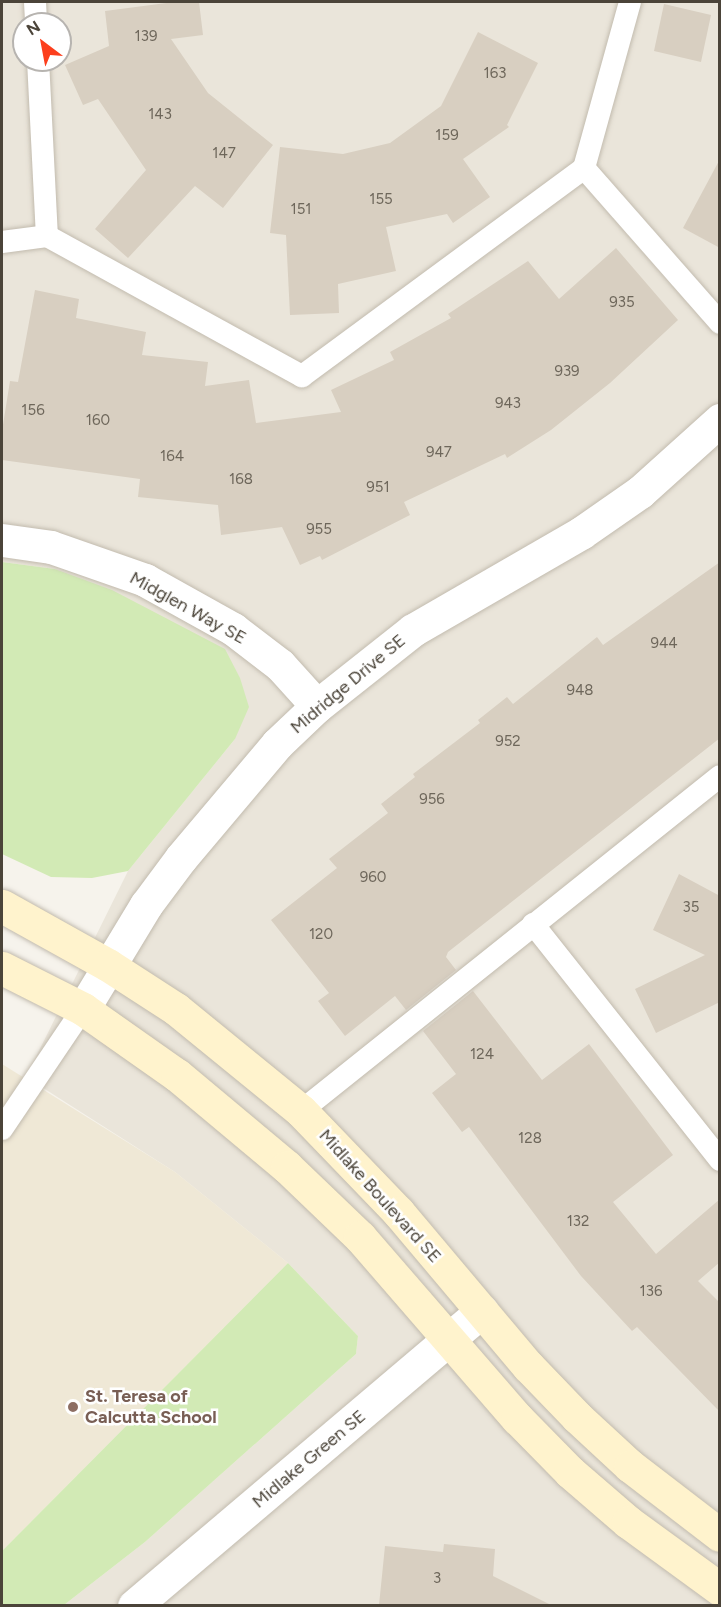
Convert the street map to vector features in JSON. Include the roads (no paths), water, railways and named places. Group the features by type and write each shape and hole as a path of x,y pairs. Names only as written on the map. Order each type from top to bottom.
{"street":[{"name":"Midridge Drive SE","path":"83,1009 146,905 213,818 277,744 317,706 413,630 581,532 640,492 720,420"},
{"name":"Midglen Way SE","path":"2,540 51,547 145,580 233,629 280,665 317,706"},
{"name":"Midlake Boulevard SE","path":"2,906 108,965 185,1016 301,1111 391,1204 482,1311 577,1417 630,1466 720,1535"},
{"path":"2,968 83,1009 177,1075 287,1167 360,1237 449,1341 570,1472 628,1522 720,1589"},
{"name":"Midlake Green SE","path":"134,1605 482,1311"}],"lane":[{"path":"2,242 47,236 302,376 584,168 630,2"},
{"path":"39,72 47,236"},
{"path":"584,168 720,323"},
{"path":"301,1111 720,776"},
{"path":"533,924 720,1160"},
{"path":"2,1129 83,1009"}],"place":[{"name":"St. Teresa of Calcutta School","path":"73,1407"}]}
